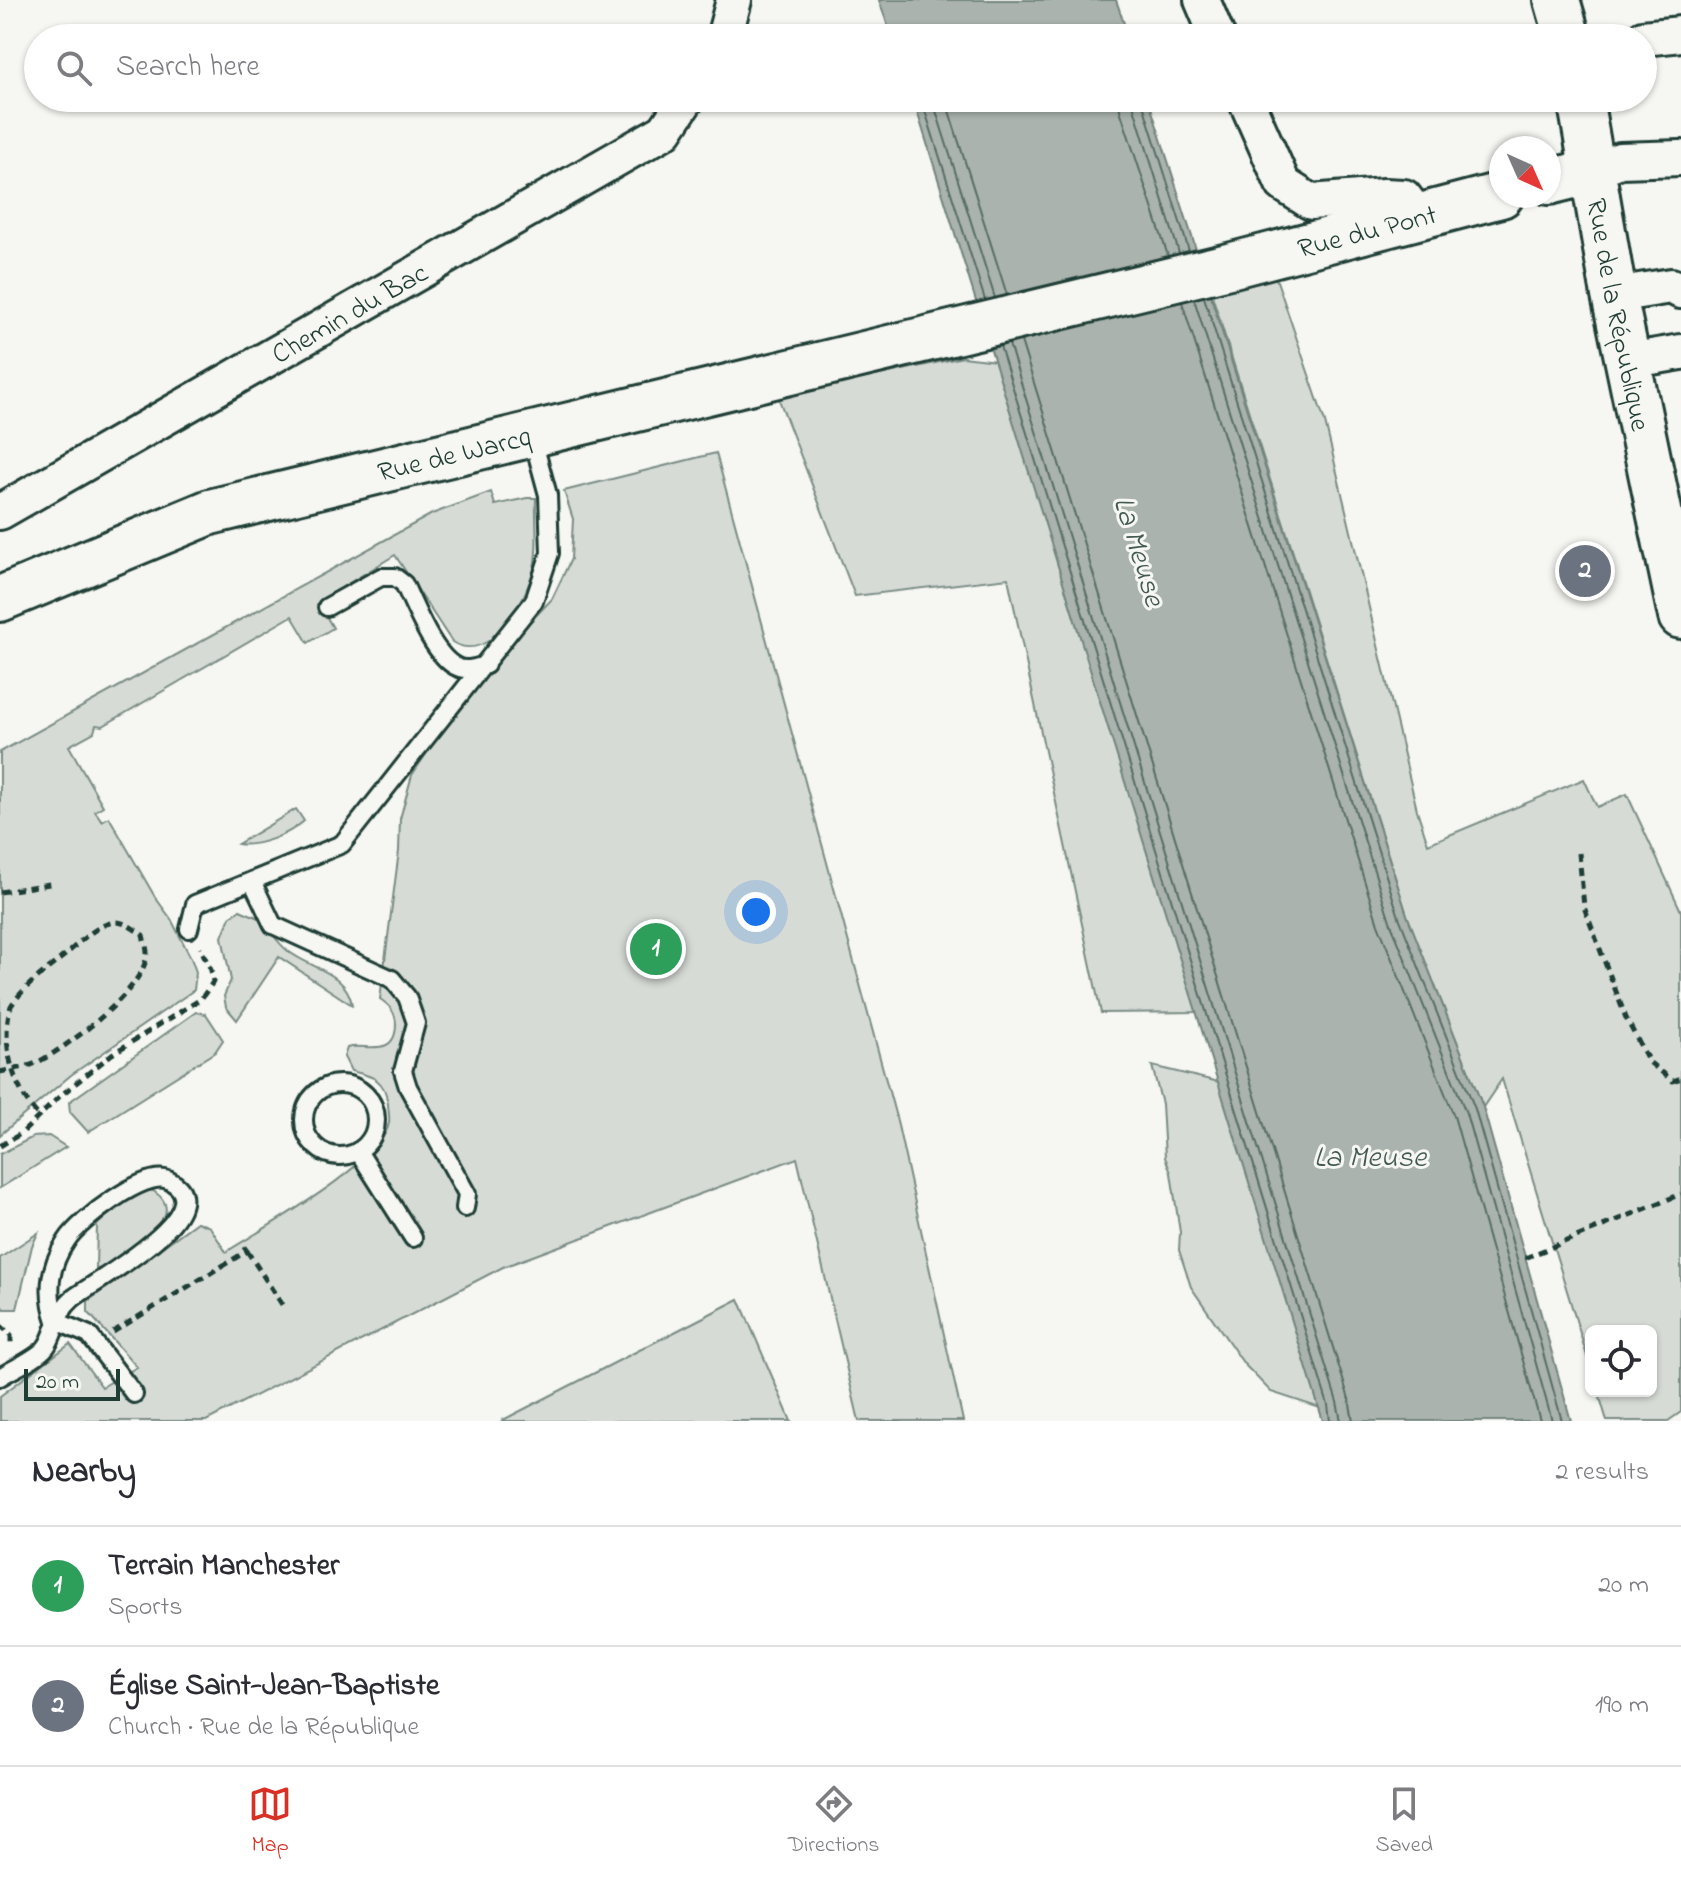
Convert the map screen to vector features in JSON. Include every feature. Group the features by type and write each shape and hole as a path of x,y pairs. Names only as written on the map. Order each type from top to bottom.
{"main road":[{"path":"1557,0 1564,24"},
{"name":"Rue de la République","path":"1582,112 1614,295 1679,590"},
{"path":"1561,179 1593,171"},
{"name":"Rue du Pont","path":"920,341 1233,265 1489,198"},
{"name":"Rue de Warcq","path":"0,599 210,512 920,341"}],"street":[{"path":"728,24 734,0"},
{"path":"1202,0 1212,24"},
{"path":"1657,37 1681,34"},
{"name":"Chemin du Bac","path":"0,512 665,131 678,112"},
{"path":"1251,112 1283,184 1311,202 1404,197 1419,217"},
{"path":"1593,171 1620,160 1681,158"},
{"path":"1614,295 1671,286 1681,291"},
{"path":"1628,361 1681,352"}],"lane":[{"path":"189,929 195,904 342,844 534,601 550,553 548,495 532,435"},
{"path":"327,607 381,577 395,577 404,584 440,652 454,666 469,670 486,665"},
{"path":"252,881 273,925 392,979 407,997 416,1023 403,1071 408,1087 467,1194 465,1208"},
{"path":"342,1084 364,1093 371,1102 376,1124 366,1144 358,1151 346,1155 323,1152 307,1134 305,1110 319,1090 342,1084"},
{"path":"358,1151 413,1238"},
{"path":"0,1377 46,1347 56,1321 71,1300 149,1246 174,1222 183,1203 177,1186 161,1177 152,1178 114,1199 76,1229 66,1240 50,1281 48,1300 56,1321 89,1335 134,1394"}],"path":[{"path":"1579,853 1584,907 1626,1018 1649,1062 1673,1081 1681,1078"},
{"path":"0,892 55,883"},
{"path":"0,1072 8,1070 35,1064 105,1016 144,968 147,952 143,935 127,925 114,922 95,930 37,979 12,1005 4,1021 3,1044 8,1070 25,1103 39,1116"},
{"path":"0,1146 22,1133 60,1096 112,1054 170,1020 209,991 213,982 211,970 189,929"},
{"path":"1525,1258 1681,1194"},
{"path":"241,1243 285,1309"},
{"path":"95,1343 247,1251"}],"shaded area":[{"path":"1275,275 1325,422 1417,810 1428,844 1584,779 1597,807 1627,794 1681,911 1681,1412 1668,1421 1607,1421 1600,1397 1657,1397 1657,1325 1585,1325 1585,1349 1502,1079 1483,1107 1407,915 1212,295"},
{"path":"963,357 996,361 1200,1012 1101,1013 1008,578 855,596 778,397"},
{"path":"716,453 897,1121 963,1421 859,1421 797,1158 503,1267 206,1421 0,1421 0,1396 70,1344 102,1387 137,1367 88,1312 88,1301 197,1222 210,1227 226,1252 318,1194 366,1157 381,1139 389,1123 384,1089 372,1077 351,1071 344,1057 347,1048 384,1046 395,1035 395,1016 380,999 399,851 400,819 412,775 453,714 511,642 552,599 571,559 573,519 564,491"},
{"path":"491,492 495,505 536,498 536,551 534,568 524,596 505,626 480,645 466,647 452,642 395,555 318,602 333,628 308,643 292,616 103,726 96,725 94,732 69,746 103,806 95,811 102,821 109,817 191,958 196,972 194,990 71,1075 0,1135 0,752 432,514"},
{"path":"296,809 304,821 290,831 264,842 238,844"},
{"path":"240,910 258,918 288,951 336,978 349,994 352,1005 279,957 237,1020 226,1007 224,996 231,980 222,937 230,917"},
{"path":"196,1012 206,1014 223,1040 215,1052 88,1132 70,1112 69,1102"},
{"path":"1152,1066 1219,1082 1320,1408 1271,1392 1244,1364 1191,1287 1179,1250 1180,1232 1171,1173 1165,1157 1162,1104"},
{"path":"49,1136 66,1147 0,1188 0,1154 33,1137"},
{"path":"150,1189 165,1204 160,1225 108,1268 96,1269 97,1225 121,1203"},
{"path":"38,1233 17,1309 4,1309 0,1304 0,1258"},
{"path":"739,1299 791,1421 501,1421"}],"water":[{"path":"879,0 1116,0 1124,24 887,24"},
{"name":"La Meuse","path":"917,112 1152,112 1407,915 1483,1107 1571,1421 1323,1421"}],"place":[{"name":"Église Saint-Jean-Baptiste","path":"1585,571"},
{"name":"Terrain Manchester","path":"656,949"}]}
